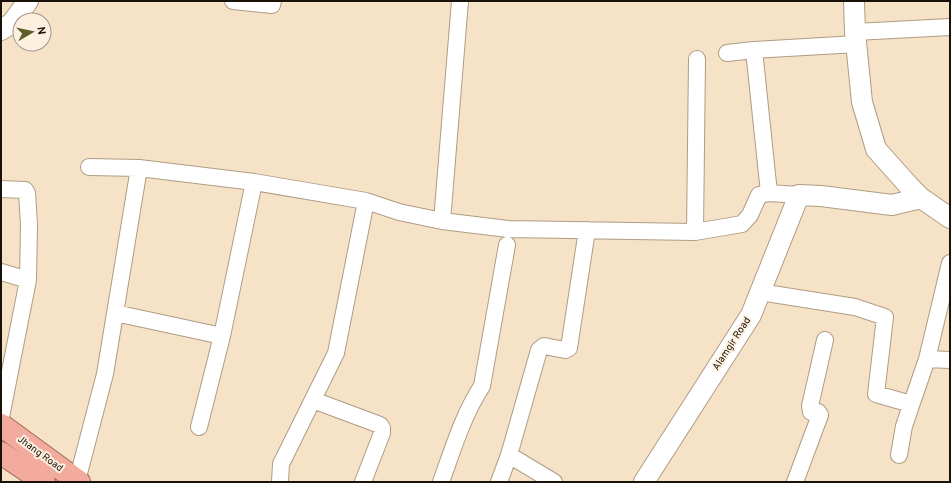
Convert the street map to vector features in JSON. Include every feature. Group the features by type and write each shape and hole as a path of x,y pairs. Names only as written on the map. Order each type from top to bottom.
{"highway":[{"name":"Jhang Road","path":"1,425 78,481"},
{"name":"Jhang Road","path":"1,453 44,482"}],"street":[{"path":"1,30 12,23 28,1"},
{"path":"233,1 272,5 273,1"},
{"path":"442,221 460,1"},
{"path":"854,1 862,102 876,148 908,186 921,198 950,218"},
{"path":"727,53 950,27"},
{"path":"754,50 769,193"},
{"path":"695,232 697,59"},
{"path":"89,167 139,168 254,182 366,202 399,212 442,221 508,229 695,232 742,224 750,216 759,195 769,193 821,196 892,205 921,198"},
{"path":"78,481 105,374 139,168"},
{"path":"199,427 222,336 254,182"},
{"path":"1,190 25,190 29,225 28,280 1,417"},
{"name":"Alamgir Road","path":"644,482 751,315 799,195"},
{"path":"280,482 281,464 336,353 366,202"},
{"path":"499,482 510,455 539,350 544,346 565,350 570,348 587,230"},
{"path":"442,482 464,420 473,400 482,386 507,245"},
{"path":"899,455 904,426 927,359 950,263"},
{"path":"1,272 28,280"},
{"path":"760,292 855,306 885,317 876,394 911,404"},
{"path":"115,313 222,336"},
{"path":"794,482 820,415 818,412 811,412 810,406 825,340"},
{"path":"927,359 950,360"},
{"path":"313,400 380,425 382,428 382,433 363,482"},
{"path":"510,455 554,482"}]}
